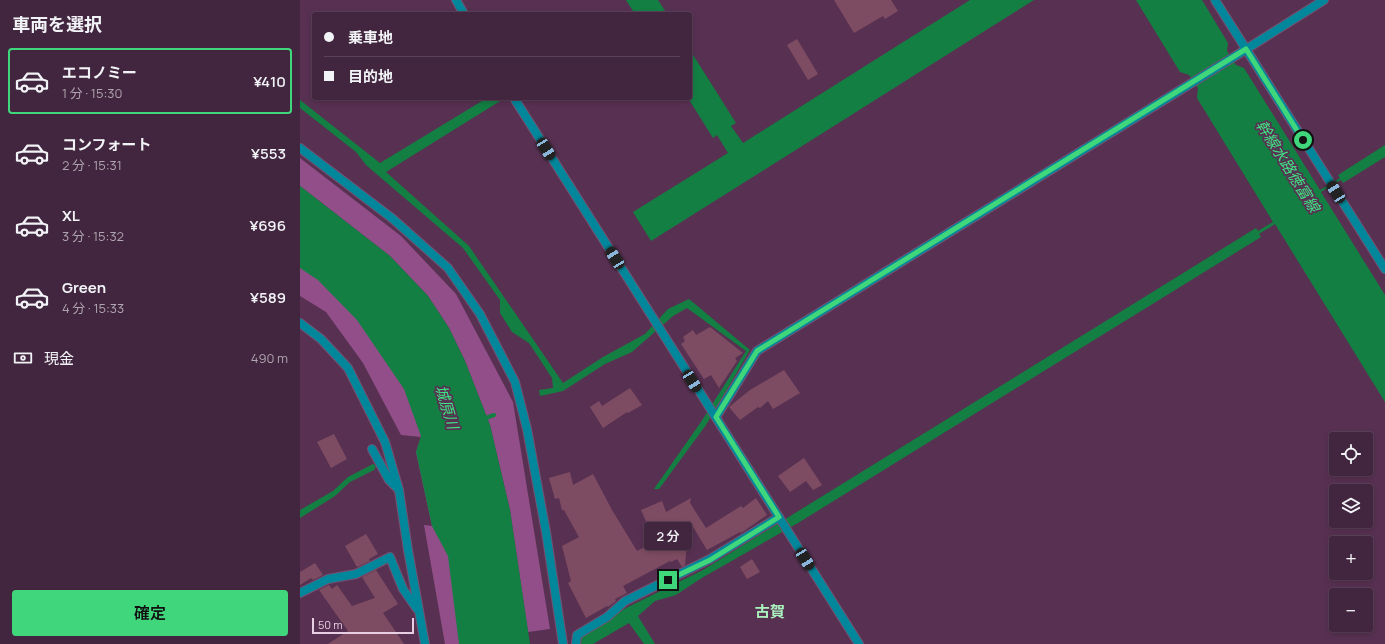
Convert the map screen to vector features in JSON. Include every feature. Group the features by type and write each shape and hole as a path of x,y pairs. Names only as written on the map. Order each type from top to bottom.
{"street":[{"path":"456,0 463,12"},
{"path":"1215,0 1385,269"},
{"path":"715,416 757,351 1324,0"},
{"path":"515,100 859,644"},
{"path":"300,148 393,219 448,268 480,314 515,382 527,428 546,532 563,644"},
{"path":"300,322 321,340 348,368 385,442 399,490 425,644"},
{"path":"372,449 389,480 399,490"},
{"path":"576,644 576,635 606,617 625,601 710,560 780,519"},
{"path":"300,593 328,579 356,574 390,556 403,589 419,612"}],"shaded area":[{"path":"300,158 401,236 456,294 513,402 550,629 528,632 510,510 490,425 465,361 449,328 428,296 390,256 300,186"},
{"path":"300,262 324,277 422,392 468,644 445,644 424,525 432,526 416,452 421,437 401,435 363,363 326,312 300,296"}],"water":[{"path":"626,0 658,0 666,12 634,12"},
{"path":"970,0 1034,0 651,241 633,212 728,153 717,135 713,138 689,100 692,100 692,53 736,123 731,126 743,143"},
{"name":"幹線水路徳富線","path":"1136,0 1202,0 1228,43 1227,51 1236,65 1244,68 1320,190 1340,178 1338,175 1385,145 1385,157 1343,183 1341,180 1321,192 1385,295 1385,402 1275,224 1259,234 1261,237 798,523 700,579 676,595 655,601 638,616 655,644 644,644 629,623 593,644 581,644 582,636 626,608 703,570 1256,228 1258,231 1273,222 1197,98 1198,88 1189,75 1180,72"},
{"path":"300,100 380,163 484,100 502,100 386,172 469,246 563,383 603,357 645,334 668,309 689,299 750,350 706,425 659,489 654,489 701,422 746,351 687,308 673,316 632,352 605,364 563,391 540,396 539,390 553,388 552,378 529,343 512,332 500,313 500,300 463,248 366,165 356,152 300,108"},
{"name":"城原川","path":"300,186 390,256 428,296 449,328 465,361 490,425 510,510 530,644 459,644 448,556 432,526 416,452 421,436 404,389 357,320 318,280 300,268"},
{"path":"373,464 376,466 374,470 350,482 335,496 300,518 300,510 333,491 348,477"}],"building":[{"path":"834,0 891,0 898,11 885,19 883,16 854,33"},
{"path":"797,39 818,74 808,80 787,45"},
{"path":"710,327 743,353 735,358 737,361 719,388 711,375 704,379 681,344 685,341 683,337 693,330 696,335"},
{"path":"784,370 800,393 773,409 768,401 760,408 758,407 740,420 729,407 750,390"},
{"path":"630,388 642,405 628,413 627,412 603,428 590,407 599,401 602,406"},
{"path":"334,434 347,459 331,468 317,442"},
{"path":"804,458 822,485 813,490 806,481 790,492 778,476"},
{"path":"570,472 573,485 593,474 612,510 637,551 655,542 641,510 662,501 666,512 691,498 690,503 706,528 741,506 743,508 756,498 767,515 741,533 740,532 707,550 689,520 685,565 682,567 677,559 671,562 670,561 623,586 627,593 615,599 616,601 608,607 607,606 586,618 568,583 571,581 562,546 579,537 564,510 562,510 559,498 555,499 549,478"},
{"path":"366,534 378,554 369,559 370,561 357,567 345,546"},
{"path":"752,559 760,572 747,579 740,567"},
{"path":"315,563 323,575 313,580 311,578 300,585 300,572"},
{"path":"376,570 398,604 383,613 404,644 328,644 348,631 319,590 329,585 332,589 337,585 352,606 375,598 362,577"}],"waterway":[{"path":"483,419 494,415"}],"district":[{"name":"古賀","path":"770,611"}],"route":[{"path":"668,580 710,560 779,517 716,417 757,351 1246,49 1303,140"}]}
